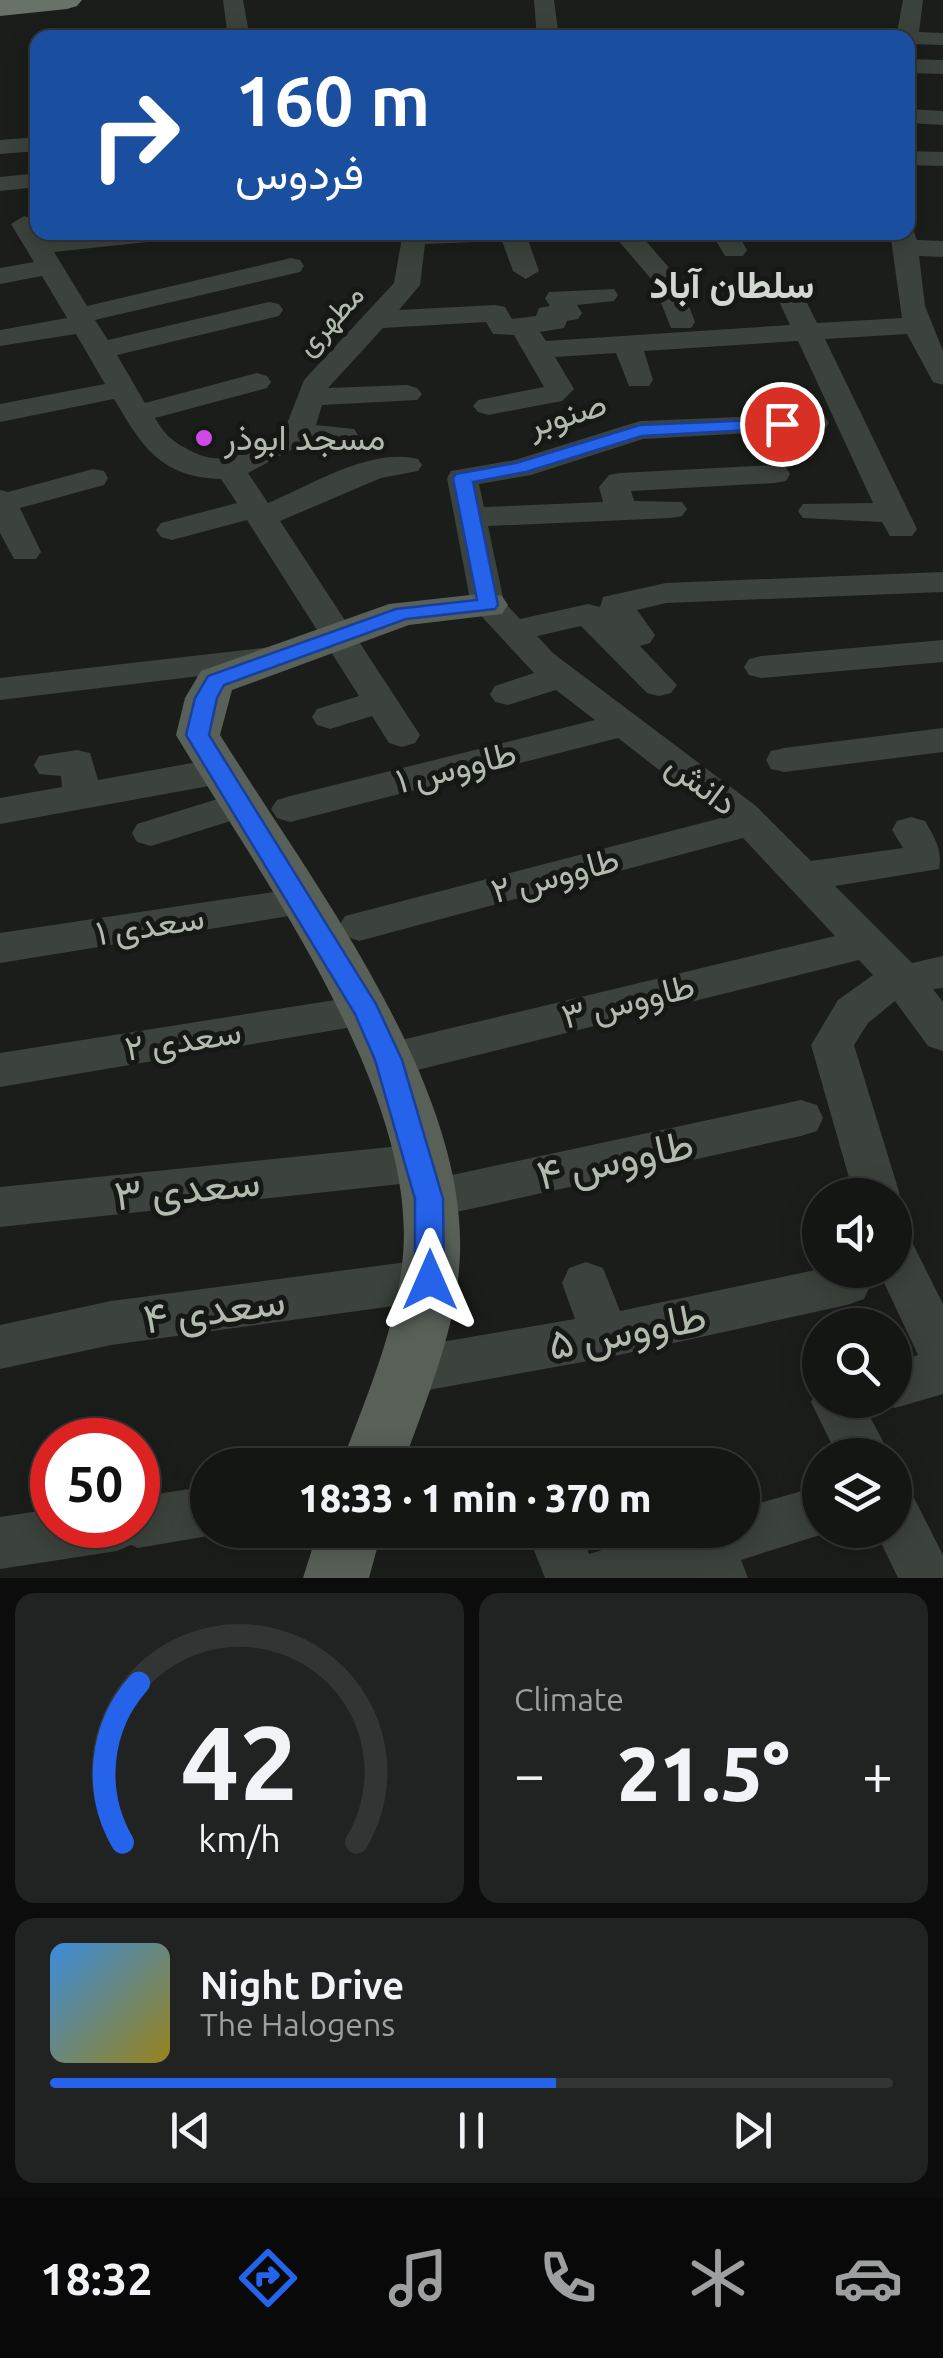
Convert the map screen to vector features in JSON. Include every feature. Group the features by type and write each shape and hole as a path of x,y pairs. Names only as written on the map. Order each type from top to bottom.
{"highway":[{"path":"0,7 67,0"}],"main road":[{"path":"378,1448 406,1371 430,1280 388,1060 366,1011 198,735 206,698 216,681 275,658 403,613 500,618"},
{"path":"336,1578 345,1548"}],"street":[{"path":"233,0 238,30"},
{"path":"544,0 547,30"},
{"path":"908,30 912,0"},
{"path":"915,38 943,39"},
{"path":"915,66 943,67"},
{"path":"915,116 943,118"},
{"path":"0,147 30,145"},
{"path":"915,158 943,158"},
{"path":"0,184 30,181"},
{"name":"مطهری","path":"298,434 314,386 407,284 413,240"},
{"path":"515,240 526,272"},
{"path":"630,240 665,278 681,322"},
{"path":"943,250 904,240 943,376"},
{"path":"0,276 27,241 81,320 156,445 202,468 231,470 298,434 344,435"},
{"path":"0,338 290,266"},
{"path":"791,297 898,521 814,511"},
{"path":"530,338 554,322 549,314 568,313 559,298 604,305 639,380"},
{"path":"100,351 269,310"},
{"path":"374,320 495,313 503,328 530,338 621,343 810,332 925,320"},
{"path":"488,406 552,395 559,389 530,338"},
{"path":"0,413 130,401 257,382"},
{"path":"310,396 407,394"},
{"name":"صنوبر","path":"480,466 655,429 723,437 814,423"},
{"path":"655,429 672,458"},
{"path":"172,530 258,513 406,457 416,472 480,466 470,517 500,618 588,614 658,685"},
{"path":"231,470 402,735"},
{"path":"620,508 614,487 620,482 775,474"},
{"path":"8,522 93,478"},
{"path":"470,517 620,508 671,509"},
{"path":"616,642 638,635 616,604 666,593 939,590"},
{"name":"دانش","path":"500,618 551,669 752,823 867,943 922,975 943,1034"},
{"path":"760,667 943,651"},
{"path":"0,688 275,658"},
{"path":"498,685 551,669"},
{"path":"330,717 380,702"},
{"name":"طاووس ۱","path":"290,809 622,725"},
{"path":"784,760 943,740"},
{"path":"52,764 77,762 82,796"},
{"path":"0,811 82,796 230,788"},
{"path":"151,833 230,788"},
{"name":"طاووس ۲","path":"359,926 752,823"},
{"path":"803,876 925,858 911,830"},
{"name":"سعدی ۱","path":"0,948 300,902"},
{"name":"طاووس ۳","path":"388,1060 867,943"},
{"path":"872,1178 832,1045 846,1018 866,994 922,975"},
{"name":"سعدی ۲","path":"0,1070 366,1011"},
{"name":"طاووس ۴","path":"408,1177 801,1118"},
{"name":"سعدی ۳","path":"0,1207 408,1177"},
{"name":"سعدی ۴","path":"0,1347 111,1323 430,1280"},
{"path":"586,1283 605,1336"},
{"name":"طاووس ۵","path":"406,1371 605,1336 827,1288"},
{"path":"911,1288 943,1355"},
{"path":"912,1380 943,1371"},
{"path":"160,1519 190,1514"},
{"path":"633,1562 714,1561 802,1519"},
{"path":"0,1543 30,1538"},
{"path":"560,1548 572,1578"},
{"path":"911,1548 926,1578"}],"place":[{"name":"مسجد ابوذر","path":"204,438"}],"district":[{"name":"سلطان آباد","path":"732,285"}],"route":[{"path":"430,1280 429,1199 388,1060 366,1011 198,735 206,698 216,681 403,613 488,605 462,478 520,468 640,430 782,424"}]}
